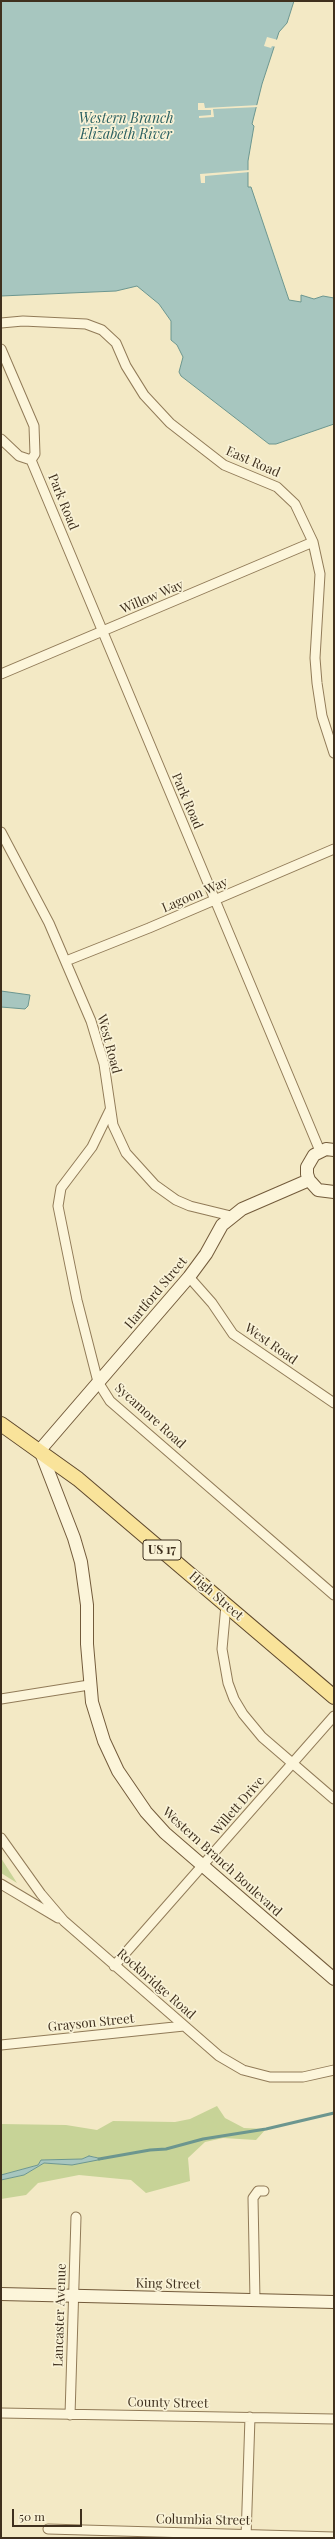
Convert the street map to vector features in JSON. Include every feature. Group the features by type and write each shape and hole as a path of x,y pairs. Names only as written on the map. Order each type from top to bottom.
{"main road":[{"name":"High Street","path":"1,1424 40,1450 123,1516 334,1697"}],"street":[{"name":"East Road","path":"1,324 23,321 86,324 102,330 116,343 134,382 156,410 224,466 267,482 285,492 295,504 313,542 320,574 315,658 322,716 334,753"},
{"path":"1,350 34,426 35,454 31,460 19,456 1,438"},
{"name":"Park Road","path":"31,460 320,1151"},
{"name":"Willow Way","path":"1,674 313,542"},
{"name":"West Road","path":"1,832 49,923 66,961 100,1048 110,1110 119,1140 126,1153 155,1185 171,1197 190,1206 231,1216"},
{"name":"Lagoon Way","path":"66,961 334,849"},
{"name":"Sycamore Road","path":"110,1110 92,1147 61,1188 58,1206 78,1300 98,1382 110,1401 334,1595"},
{"path":"334,1150 320,1151 310,1160 307,1174 309,1180 318,1190 334,1192"},
{"name":"Hartford Street","path":"40,1450 189,1277 206,1254 215,1235 231,1216 264,1198 309,1180"},
{"name":"West Road","path":"189,1277 212,1303 233,1334 334,1403"},
{"name":"Western Branch Boulevard","path":"40,1450 74,1538 81,1562 87,1605 89,1685 104,1741 131,1792 165,1833 334,1979"},
{"path":"226,1605 222,1649 228,1683 234,1699 253,1728 334,1798"},
{"path":"1,1699 89,1685"},
{"name":"Willett Drive","path":"114,1966 203,1867 334,1716"},
{"name":"Rockbridge Road","path":"1,1838 28,1877 64,1922 229,2063 258,2075 296,2078 334,2070"},
{"path":"1,1884 64,1922"},
{"name":"Grayson Street","path":"3,2042 184,2026"},
{"path":"255,2300 253,2198 258,2191 264,2191"},
{"name":"Lancaster Avenue","path":"70,2414 76,2217"},
{"name":"King Street","path":"1,2294 334,2302"},
{"name":"County Street","path":"1,2413 334,2419"},
{"path":"246,2536 250,2417"},
{"name":"Columbia Street","path":"48,2529 246,2536 334,2537"}],"green space":[{"path":"1,1858 17,1883 1,1873"},
{"path":"217,2106 225,2118 244,2128 266,2129 256,2140 223,2138 205,2142 188,2158 190,2181 146,2193 131,2180 79,2175 38,2183 26,2195 1,2199 1,2180 24,2175 44,2163 72,2165 102,2158 89,2156 82,2159 41,2160 38,2165 1,2175 1,2124 66,2125 97,2130 113,2121 175,2122 190,2119"}],"water":[{"name":"Western Branch Elizabeth River","path":"1,1 294,1 287,23 279,32 262,84 252,124 254,126 248,161 248,187 251,187 289,300 301,302 301,295 314,299 323,296 334,298 334,424 276,444 269,444 181,376 179,372 183,357 177,345 171,340 171,321 159,304 137,286 116,291 1,296"},
{"path":"1,991 30,995 28,1006 25,1009 1,1007"},
{"path":"89,2156 103,2159 72,2165 44,2163 24,2175 1,2180 1,2175 38,2165 41,2160 82,2159"}],"pier":[{"path":"267,37 278,40 276,47 272,46 271,48 264,46"},
{"path":"198,103 204,103 205,108 259,105 259,107 213,109 214,117 199,118 199,116 211,115 211,110 198,110"},
{"path":"250,170 250,172 205,176 205,183 201,183 200,174"}],"waterway":[{"path":"99,2159 150,2150 166,2149 203,2139 266,2129 334,2113"}]}
